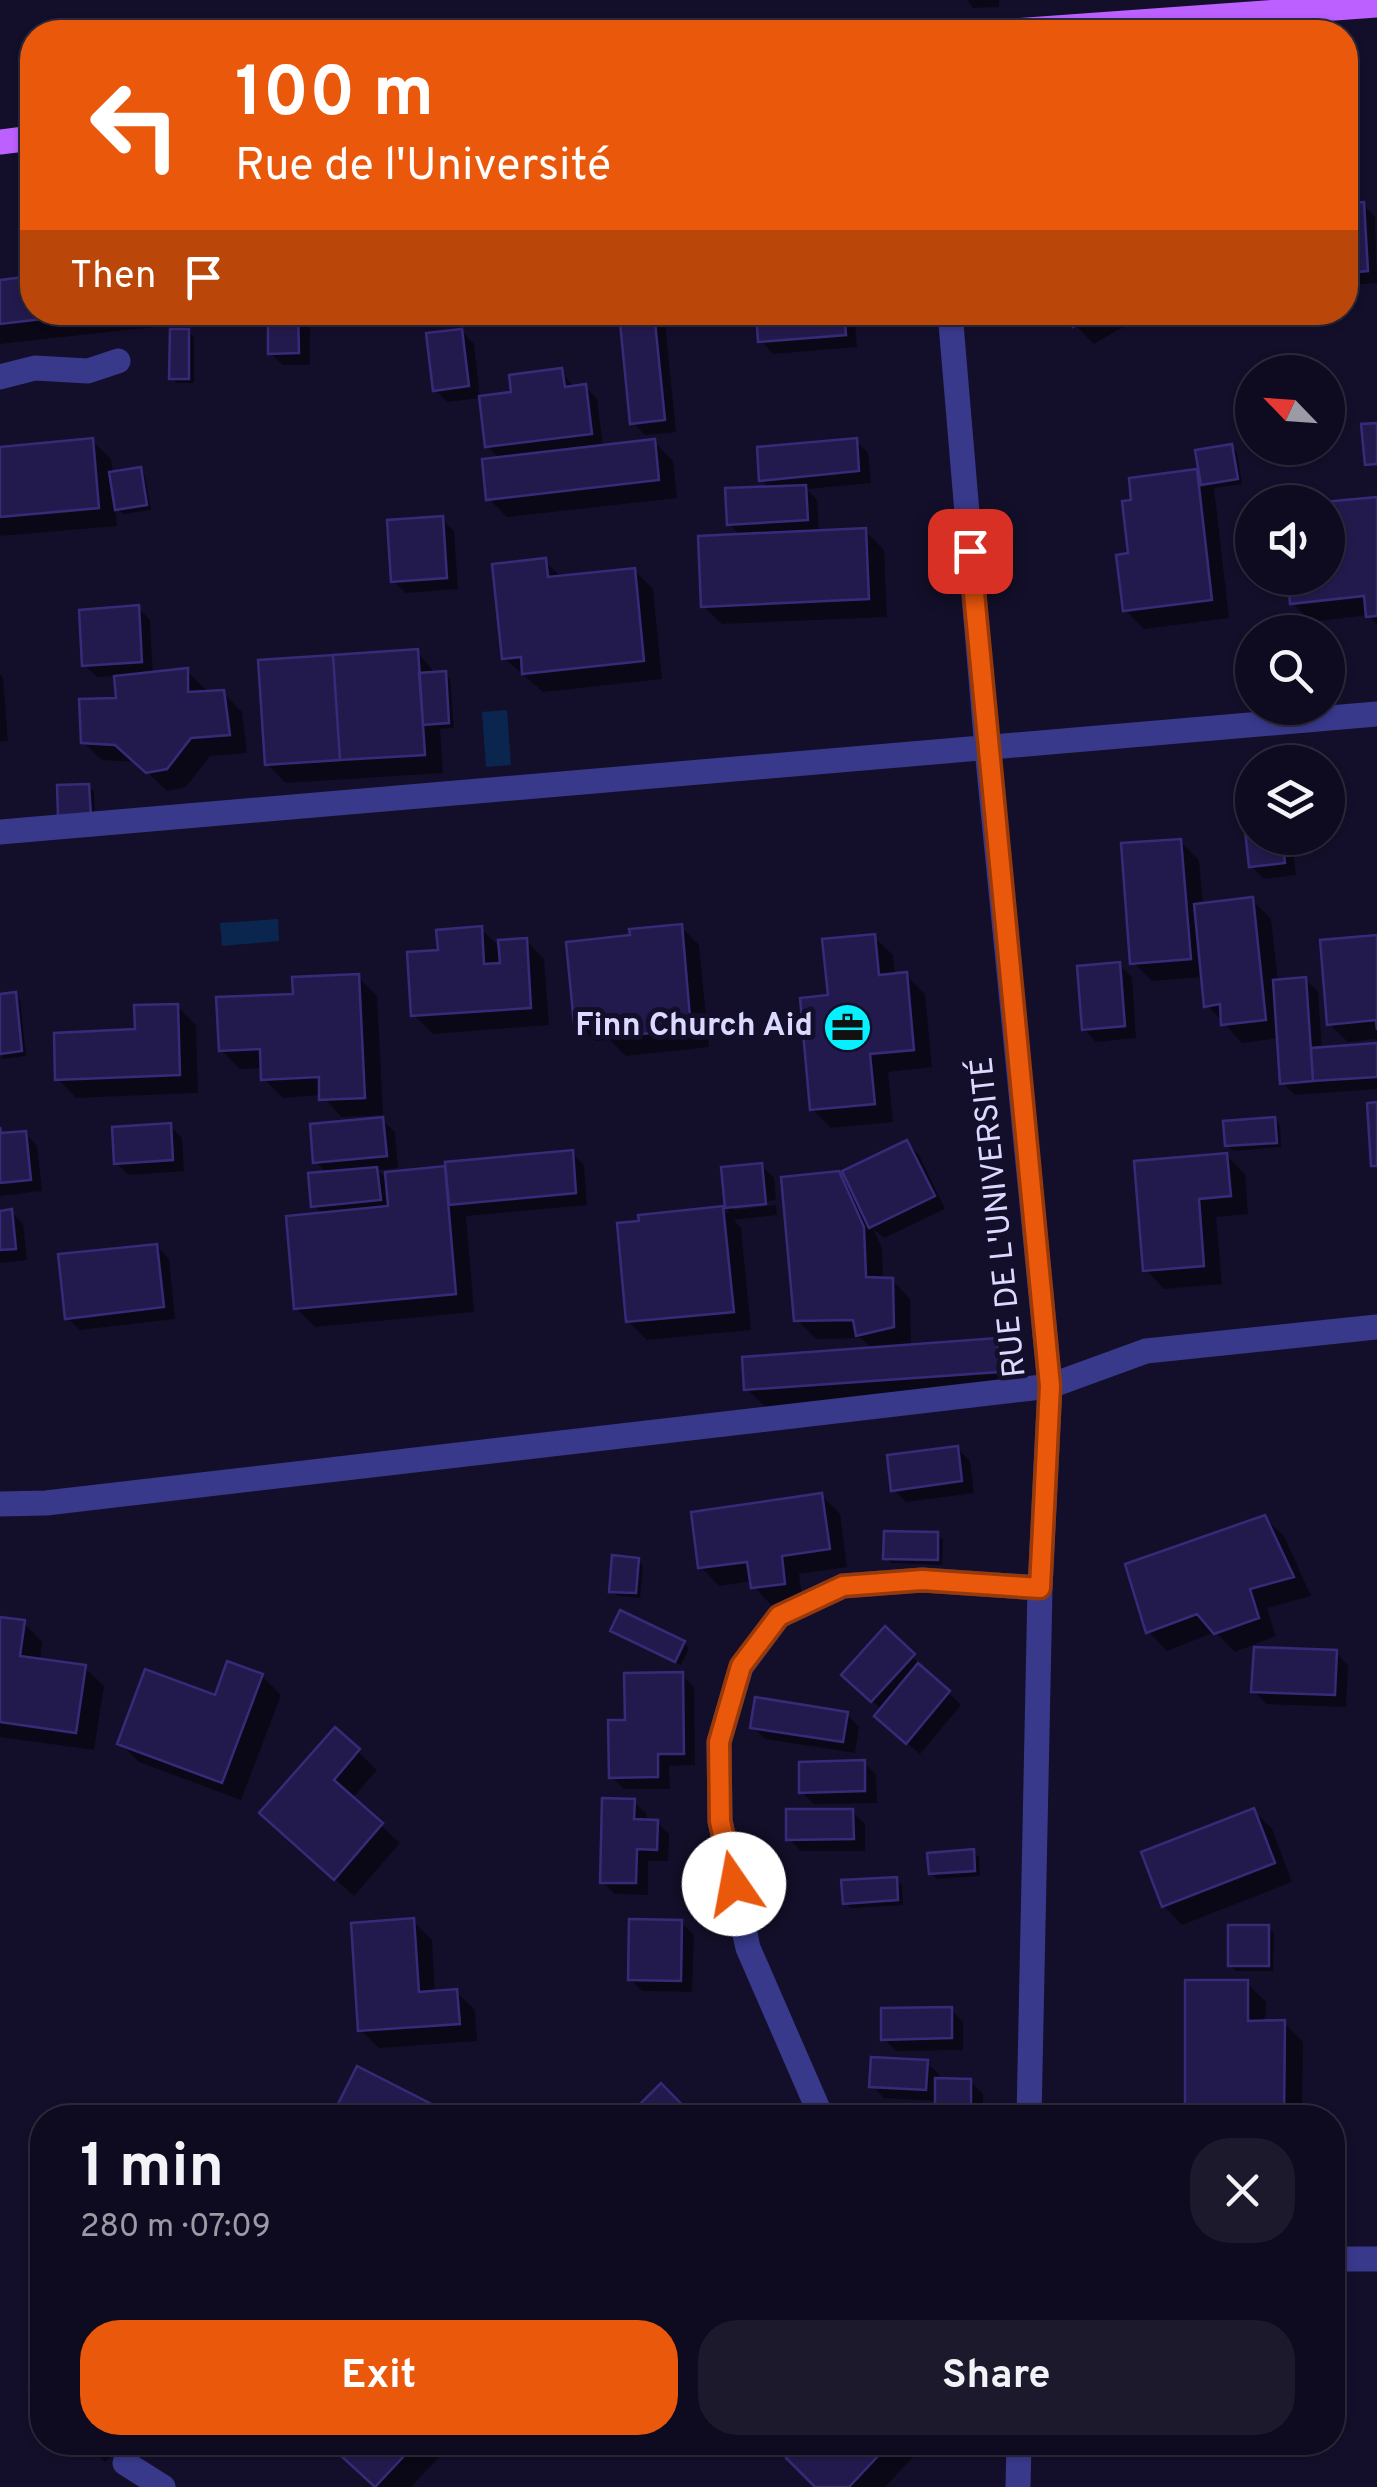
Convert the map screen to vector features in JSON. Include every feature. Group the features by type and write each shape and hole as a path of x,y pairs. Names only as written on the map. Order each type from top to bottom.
{"main road":[{"path":"1166,20 1377,5"}],"street":[{"name":"RUE DE L'UNIVERSITÉ","path":"951,325 987,750 1050,1386 1040,1588 1029,2105"},
{"path":"0,376 35,368 88,371 118,361"},
{"path":"0,832 1377,714"},
{"path":"0,1504 46,1503 1050,1386 1146,1351 1377,1327"},
{"path":"816,2105 748,1948 720,1821 719,1742 741,1666 779,1616 843,1586 922,1580 1040,1588"},
{"path":"1345,2259 1377,2259"},
{"path":"1018,2487 1019,2455"},
{"path":"125,2463 163,2487"}],"water":[{"path":"507,710 511,765 486,767 482,712"},
{"path":"278,919 279,941 222,946 220,923"}],"building":[{"path":"1358,202 1364,202 1368,271 1358,272"},
{"path":"20,278 20,322 0,324 0,280"},
{"path":"268,325 298,325 299,353 268,354"},
{"path":"620,325 655,325 665,420 630,424"},
{"path":"757,325 845,325 846,335 758,342"},
{"path":"170,329 189,329 189,379 169,379"},
{"path":"462,329 469,386 433,391 426,333"},
{"path":"562,368 565,387 586,384 592,434 485,447 479,396 511,392 509,375"},
{"path":"1377,423 1377,464 1365,465 1361,424"},
{"path":"93,438 99,508 0,517 0,447"},
{"path":"857,438 859,471 759,481 757,447"},
{"path":"655,439 659,480 486,500 482,459"},
{"path":"1232,444 1238,479 1201,485 1195,450"},
{"path":"141,467 147,505 115,510 109,472"},
{"path":"1197,469 1212,600 1123,611 1116,555 1128,553 1122,501 1131,500 1129,478"},
{"path":"806,485 808,520 727,525 725,488"},
{"path":"1377,497 1377,616 1366,617 1364,596 1290,604 1289,595 1345,595 1345,500"},
{"path":"443,516 447,578 391,582 387,520"},
{"path":"866,528 869,599 701,607 698,536"},
{"path":"546,558 548,577 635,568 644,661 522,674 521,657 502,659 492,564"},
{"path":"139,605 142,662 82,666 79,610"},
{"path":"418,649 425,755 340,760 333,655"},
{"path":"333,655 340,760 265,765 258,660"},
{"path":"188,668 188,692 224,690 230,735 191,738 167,769 146,773 115,745 81,743 79,699 116,698 114,676"},
{"path":"446,671 449,723 423,725 419,673"},
{"path":"89,784 91,816 58,817 57,785"},
{"path":"1181,839 1191,959 1130,964 1121,843"},
{"path":"1248,855 1284,855 1285,863 1249,867"},
{"path":"1253,897 1266,1020 1221,1025 1220,1004 1204,1007 1194,904"},
{"path":"682,924 691,1029 604,1038 602,1021 574,1024 566,942 630,935 629,929"},
{"path":"482,926 484,964 500,963 498,940 527,938 531,1008 411,1016 407,952 438,950 436,930"},
{"path":"875,934 879,975 907,972 914,1050 870,1054 875,1104 810,1110 800,998 828,995 822,939"},
{"path":"1377,935 1377,1030 1376,1020 1327,1025 1320,940"},
{"path":"1120,962 1125,1026 1082,1030 1077,966"},
{"path":"359,974 365,1098 319,1100 319,1077 261,1080 260,1049 219,1051 216,997 293,994 292,977"},
{"path":"1306,977 1313,1081 1280,1084 1273,980"},
{"path":"16,992 22,1051 0,1054 0,994"},
{"path":"178,1004 180,1075 55,1080 54,1033 135,1029 134,1005"},
{"path":"1377,1043 1377,1077 1313,1081 1311,1048"},
{"path":"1377,1102 1377,1166 1371,1166 1367,1103"},
{"path":"383,1117 387,1156 313,1163 310,1124"},
{"path":"1275,1117 1277,1143 1225,1146 1223,1121"},
{"path":"171,1123 173,1160 114,1164 112,1127"},
{"path":"0,1127 1,1133 26,1131 31,1180 0,1183"},
{"path":"907,1140 935,1196 869,1228 842,1171"},
{"path":"573,1150 576,1193 449,1205 445,1162"},
{"path":"1227,1153 1231,1196 1199,1199 1204,1266 1143,1271 1134,1161"},
{"path":"762,1163 766,1204 725,1208 721,1167"},
{"path":"445,1166 456,1294 294,1309 286,1216 388,1206 385,1172"},
{"path":"377,1167 381,1200 311,1207 308,1173"},
{"path":"839,1171 864,1227 866,1277 893,1278 894,1327 856,1336 853,1320 794,1321 781,1177"},
{"path":"723,1206 734,1312 626,1322 617,1223 639,1221 638,1215"},
{"path":"12,1209 16,1249 0,1250 0,1211"},
{"path":"157,1244 164,1307 65,1319 58,1254"},
{"path":"997,1338 999,1372 744,1390 742,1357"},
{"path":"958,1446 962,1481 891,1491 887,1455"},
{"path":"822,1493 830,1549 782,1556 785,1584 751,1588 747,1562 698,1568 691,1512"},
{"path":"1265,1515 1294,1577 1250,1589 1259,1618 1214,1634 1197,1614 1146,1633 1125,1564"},
{"path":"884,1531 938,1532 938,1560 883,1559"},
{"path":"612,1555 639,1558 636,1593 609,1592"},
{"path":"620,1610 685,1641 675,1662 610,1631"},
{"path":"0,1617 25,1620 20,1656 86,1665 76,1733 0,1722"},
{"path":"885,1626 915,1654 871,1702 841,1675"},
{"path":"1254,1647 1337,1650 1335,1695 1251,1692"},
{"path":"227,1661 263,1674 222,1783 117,1744 145,1669 215,1695"},
{"path":"918,1663 950,1691 906,1744 874,1716"},
{"path":"683,1672 684,1754 658,1754 658,1777 609,1778 608,1720 625,1720 624,1673"},
{"path":"755,1697 848,1712 843,1742 750,1728"},
{"path":"335,1727 360,1749 334,1780 383,1823 334,1880 259,1813"},
{"path":"865,1760 865,1791 799,1793 799,1762"},
{"path":"602,1798 635,1799 634,1819 658,1820 657,1850 637,1849 636,1883 600,1883"},
{"path":"1254,1808 1275,1863 1162,1907 1141,1852"},
{"path":"786,1809 853,1809 854,1839 786,1840"},
{"path":"974,1849 975,1871 929,1874 927,1853"},
{"path":"897,1877 898,1900 843,1904 841,1880"},
{"path":"414,1918 419,1992 457,1989 460,2024 358,2031 351,1923"},
{"path":"629,1919 682,1920 681,1981 628,1980"},
{"path":"1228,1925 1269,1925 1269,1966 1228,1966"},
{"path":"1185,1980 1248,1980 1248,2021 1285,2020 1284,2105 1185,2105"},
{"path":"952,2007 952,2038 881,2040 881,2008"},
{"path":"871,2057 928,2060 926,2090 869,2087"},
{"path":"357,2066 433,2105 338,2105"},
{"path":"935,2078 971,2079 971,2105 935,2105"},
{"path":"661,2083 682,2105 639,2105"},
{"path":"340,2455 405,2455 375,2487"},
{"path":"879,2455 849,2487 815,2487 786,2458"}],"place":[{"name":"Finn Church Aid","path":"848,1027"}],"route":[{"path":"734,1884 720,1821 719,1742 741,1666 779,1616 843,1586 922,1580 1040,1588 1050,1386 970,551"}]}
